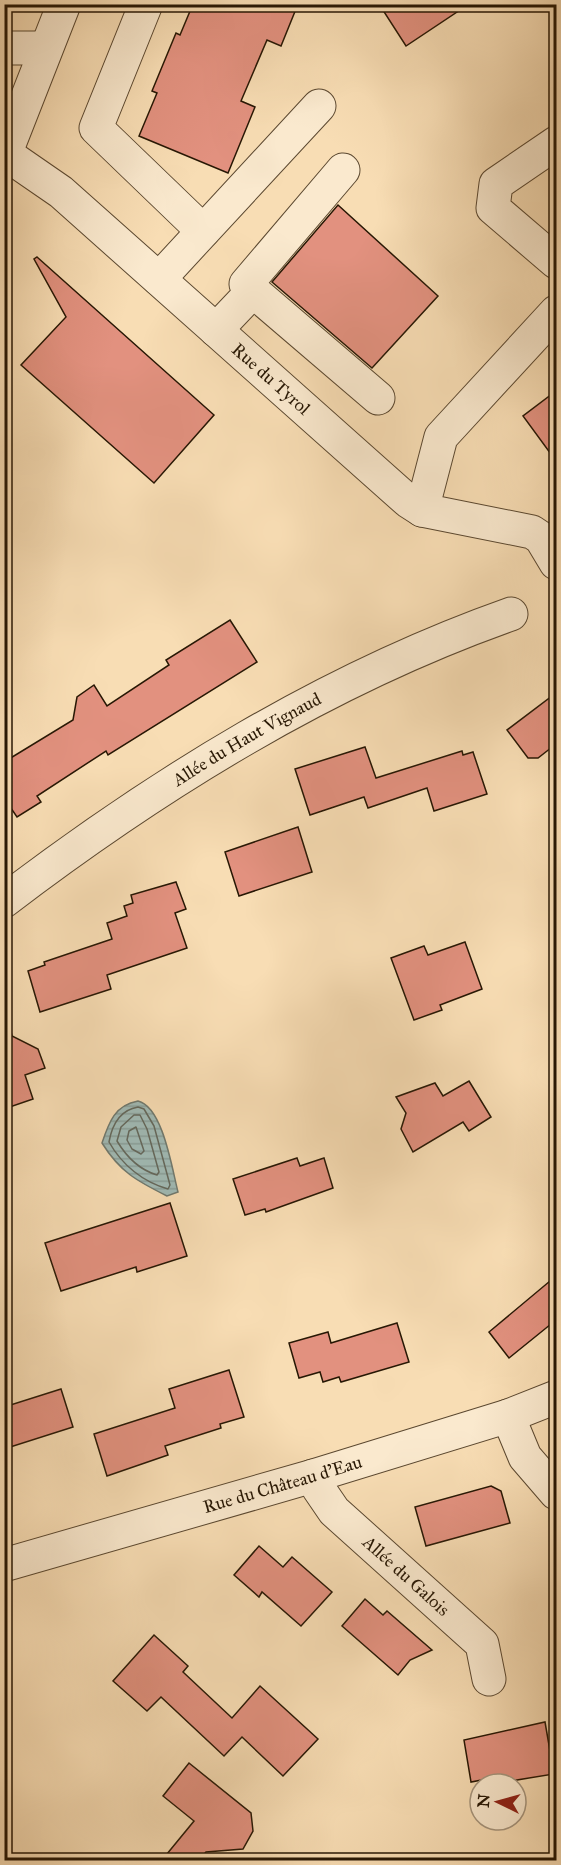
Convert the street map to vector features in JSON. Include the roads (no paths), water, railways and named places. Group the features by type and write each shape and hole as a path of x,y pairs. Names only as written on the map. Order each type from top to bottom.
{"street":[{"path":"5,155 30,99 46,48 64,4"},
{"path":"146,4 96,128 203,231"},
{"path":"4,48 46,48"},
{"path":"159,279 319,106"},
{"path":"556,143 496,184 493,208 556,262"},
{"name":"Rue du Tyrol","path":"5,155 61,192 400,494 422,510 532,532 541,538 555,561"},
{"path":"342,170 246,284 378,399"},
{"path":"216,330 253,291"},
{"path":"422,510 441,437 556,312"},
{"name":"Allée du Haut Vignaud","path":"4,901 177,779 297,710 460,632 511,614"},
{"name":"Rue du Château d'Eau","path":"4,1564 314,1476 508,1416 556,1397"},
{"path":"508,1416 525,1457 556,1493"},
{"name":"Allée du Galois","path":"314,1476 319,1489 334,1511 482,1644 489,1679"}],"water":[{"path":"138,1101 147,1106 160,1126 178,1192 167,1196 138,1180 123,1169 102,1143 110,1122 118,1111"}]}
